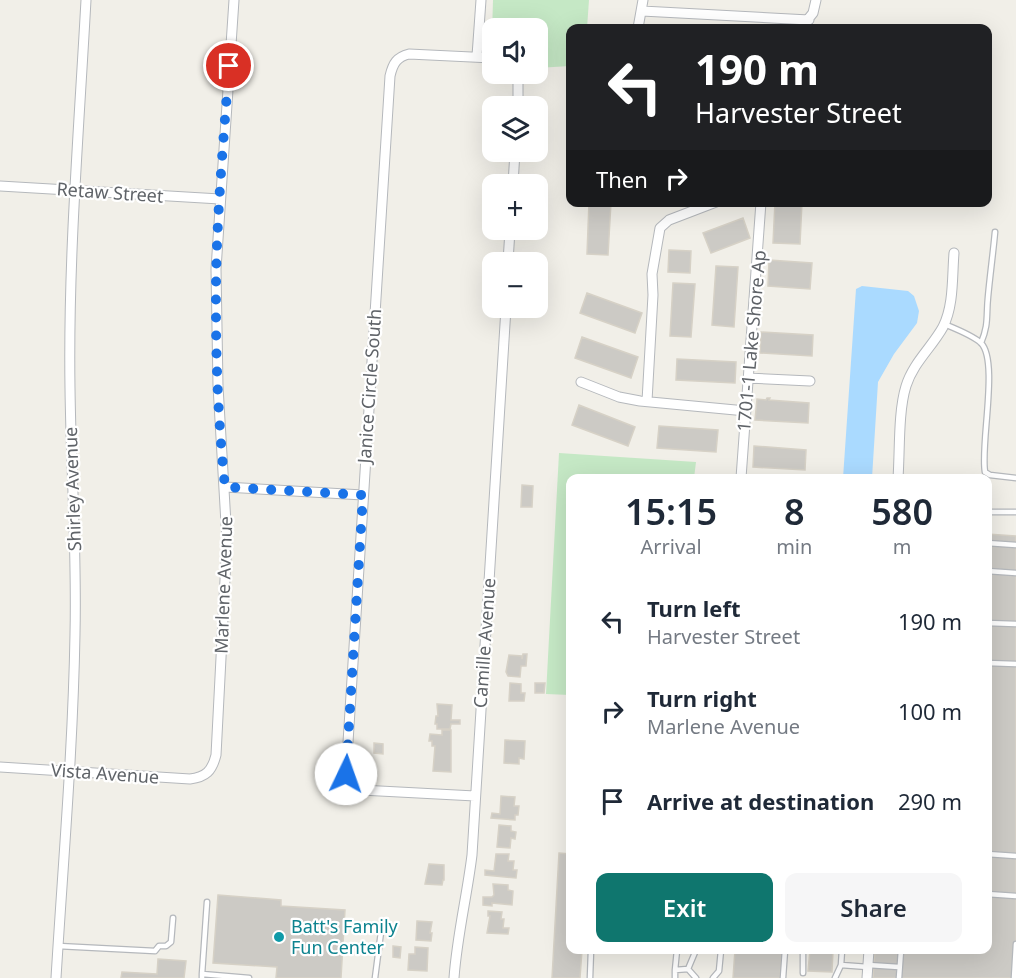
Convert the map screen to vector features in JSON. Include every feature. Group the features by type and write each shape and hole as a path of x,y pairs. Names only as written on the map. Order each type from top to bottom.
{"street":[{"name":"Shirley Avenue","path":"56,978 70,771 76,595 70,355 86,0"},
{"name":"Marlene Avenue","path":"208,773 214,764 216,755 228,541 218,386 216,313 220,199 234,0"},
{"path":"481,0 477,56 482,57"},
{"path":"639,24 643,0"},
{"path":"805,24 813,14 816,0"},
{"path":"642,11 809,20"},
{"name":"Janice Circle South","path":"475,796 361,790 350,783 346,774 390,76 395,61 400,56 409,54 477,56"},
{"name":"Retaw Street","path":"0,186 220,199"},
{"path":"647,401 653,295 652,274 660,228 669,220 703,207"},
{"name":"1701-1 Lake Shore Ap","path":"741,474 761,207"},
{"path":"898,474 902,405 906,387 911,373 944,324 951,303 954,254"},
{"name":"Camille Avenue","path":"454,978 458,936 472,855 505,318"},
{"path":"748,378 810,381"},
{"path":"581,382 619,397 746,411"},
{"path":"225,487 363,495"},
{"name":"Vista Avenue","path":"0,767 190,779 201,778 208,773"},
{"path":"867,978 869,954"}],"lane":[{"path":"981,343 988,327 988,297 995,232"},
{"path":"944,324 981,343 986,350 988,390 985,472 988,474"},
{"path":"992,475 1016,478"},
{"path":"992,512 1016,512"},
{"path":"992,543 1016,545"},
{"path":"992,571 1016,573"},
{"path":"992,623 1016,624"},
{"path":"992,663 1016,664"},
{"path":"992,854 1016,856"},
{"path":"992,894 1016,896"},
{"path":"207,902 202,976 249,978"},
{"path":"58,946 155,951 159,946 166,946 171,942 173,918"},
{"path":"375,978 381,932"},
{"path":"1014,978 1016,944"},
{"path":"590,978 591,954"},
{"path":"675,978 677,954"},
{"path":"688,969 694,954"},
{"path":"713,978 719,971 721,954"},
{"path":"783,978 785,954"},
{"path":"803,954 803,973"},
{"path":"835,978 841,965 842,954"},
{"path":"899,978 901,954"},
{"path":"841,965 899,967"},
{"path":"675,970 688,969"},
{"path":"688,969 696,978"}],"green space":[{"path":"493,0 589,0 587,24 566,24 566,66 548,67 548,18 492,18"},
{"path":"559,453 696,462 694,474 566,474 566,695 546,694"}],"water":[{"path":"862,286 908,291 914,296 919,311 917,323 894,354 878,382 872,474 843,474 856,289"}],"building":[{"path":"589,207 611,207 608,255 587,254"},
{"path":"775,207 802,207 800,244 773,243"},
{"path":"743,218 750,238 711,253 703,233"},
{"path":"669,250 691,251 690,273 668,272"},
{"path":"769,260 812,263 810,289 768,286"},
{"path":"716,266 738,267 734,327 712,325"},
{"path":"673,283 695,284 691,337 670,336"},
{"path":"587,293 642,313 635,333 580,313"},
{"path":"761,332 813,335 812,356 760,353"},
{"path":"582,337 638,357 631,378 575,358"},
{"path":"677,359 736,362 735,383 676,380"},
{"path":"767,398 809,403 808,423 755,420 757,399 766,400"},
{"path":"579,405 635,427 628,446 572,425"},
{"path":"659,426 718,430 716,452 657,448"},
{"path":"754,446 806,450 805,470 753,467"},
{"path":"522,485 533,486 532,507 521,507"},
{"path":"992,534 1016,536 1016,978 873,978 875,954 992,954"},
{"path":"523,654 527,654 526,666 521,666 520,677 508,676 506,672 509,655 522,656 522,659"},
{"path":"510,683 521,684 521,693 525,693 524,701 509,701"},
{"path":"535,683 545,683 544,693 535,693"},
{"path":"437,704 452,705 451,720 460,720 460,724 451,724 450,729 437,729 437,724 435,724 436,716 438,716"},
{"path":"442,730 451,730 451,772 433,771 435,746 432,746 432,741 429,741 430,734 442,735"},
{"path":"505,740 525,741 524,759 519,758 519,764 504,763"},
{"path":"374,743 383,744 383,754 374,753"},
{"path":"501,796 515,797 514,806 519,806 515,820 491,818 492,813 500,814"},
{"path":"499,825 511,826 511,831 516,832 515,839 511,838 510,848 497,847"},
{"path":"559,853 566,854 566,954 582,954 580,978 552,978"},
{"path":"496,854 509,854 508,861 514,861 513,870 517,870 516,878 485,875 485,870 494,871"},
{"path":"429,864 444,865 442,885 425,884"},
{"path":"493,884 508,885 508,890 513,891 512,905 492,903 492,906 483,905 483,897 494,895"},
{"name":"Batt's Family Fun Center","path":"218,895 281,900 281,906 345,910 341,978 276,978 277,967 213,963"},
{"path":"488,911 502,912 503,928 509,928 508,934 487,933 490,916 488,916"},
{"path":"417,921 432,922 431,941 416,940"},
{"path":"393,946 401,947 400,958 393,957"},
{"path":"415,947 428,948 427,971 408,970 409,954 415,954"},
{"path":"735,954 782,954 780,978 733,978"},
{"path":"810,954 833,954 832,972 808,971"},
{"path":"158,959 186,961 184,978 121,978 122,972 157,974"}],"place":[{"name":"Batt's Family Fun Center","path":"279,937"}],"route":[{"path":"229,66 216,269 218,386 225,487 363,495 346,774"}]}
